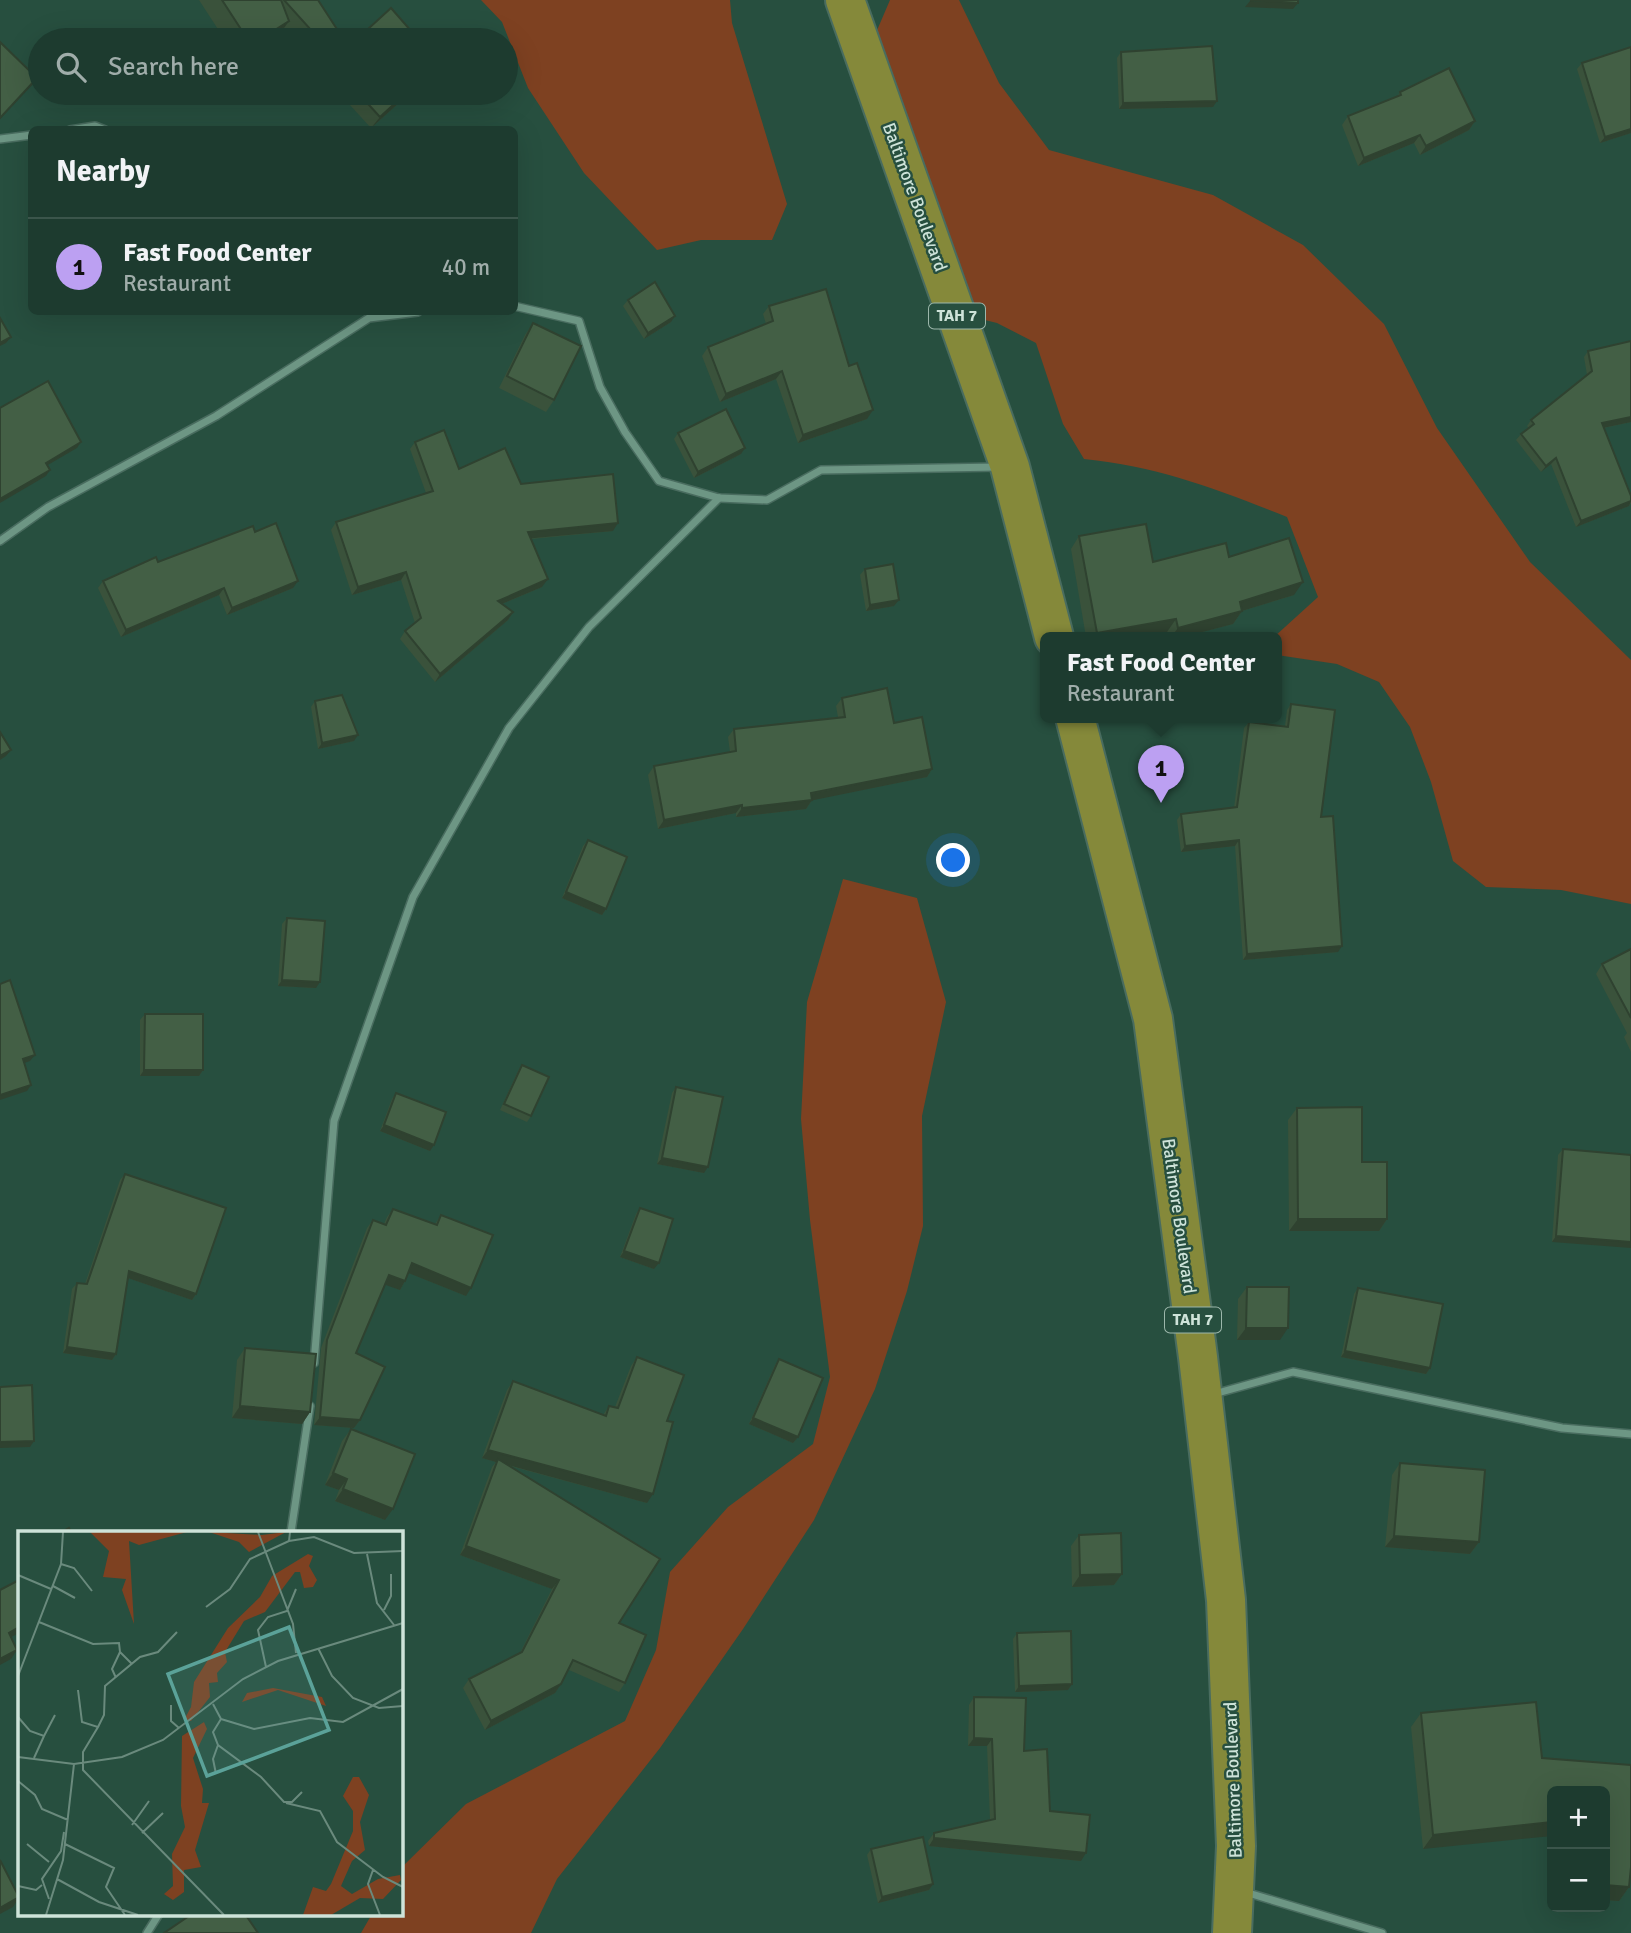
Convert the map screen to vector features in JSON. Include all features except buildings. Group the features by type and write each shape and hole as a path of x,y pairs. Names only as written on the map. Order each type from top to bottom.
{"highway":[{"name":"Baltimore Boulevard","path":"845,0 1010,467 1053,632"},
{"name":"Baltimore Boulevard","path":"1077,723 1153,1019 1203,1397 1226,1600 1236,1846 1232,1933"}],"street":[{"path":"0,139 28,136"},
{"path":"518,307 579,321 600,387 625,432 659,481 719,498 766,500 821,470 1010,467"},
{"path":"0,541 48,507 216,416 366,315"},
{"path":"313,1369 334,1121 414,897 509,729 589,627 719,498"},
{"path":"1203,1397 1293,1372 1562,1428 1631,1434"},
{"path":"291,1531 311,1396"},
{"path":"1234,1888 1382,1933"},
{"path":"147,1933 158,1916"}],"shaded area":[{"path":"481,0 730,0 732,23 787,204 772,240 701,240 657,250 584,173 528,88 518,63 518,28 504,28"},
{"path":"890,0 959,0 999,83 1049,150 1213,195 1303,245 1384,324 1437,428 1530,562 1631,660 1631,904 1561,890 1486,887 1453,861 1431,782 1410,727 1379,682 1337,664 1282,656 1282,632 1280,632 1318,597 1287,517 1188,480 1084,459 1063,424 1036,343 997,323 936,308 860,70"},
{"path":"843,879 917,898 946,1002 922,1116 923,1226 907,1291 875,1389 814,1520 743,1629 660,1748 557,1879 531,1933 361,1933 371,1916 402,1916 402,1867 466,1804 625,1721 656,1650 670,1572 728,1507 813,1444 830,1377 810,1220 801,1119 807,1002"}],"place":[{"name":"Fast Food Center","path":"1161,803"}]}
